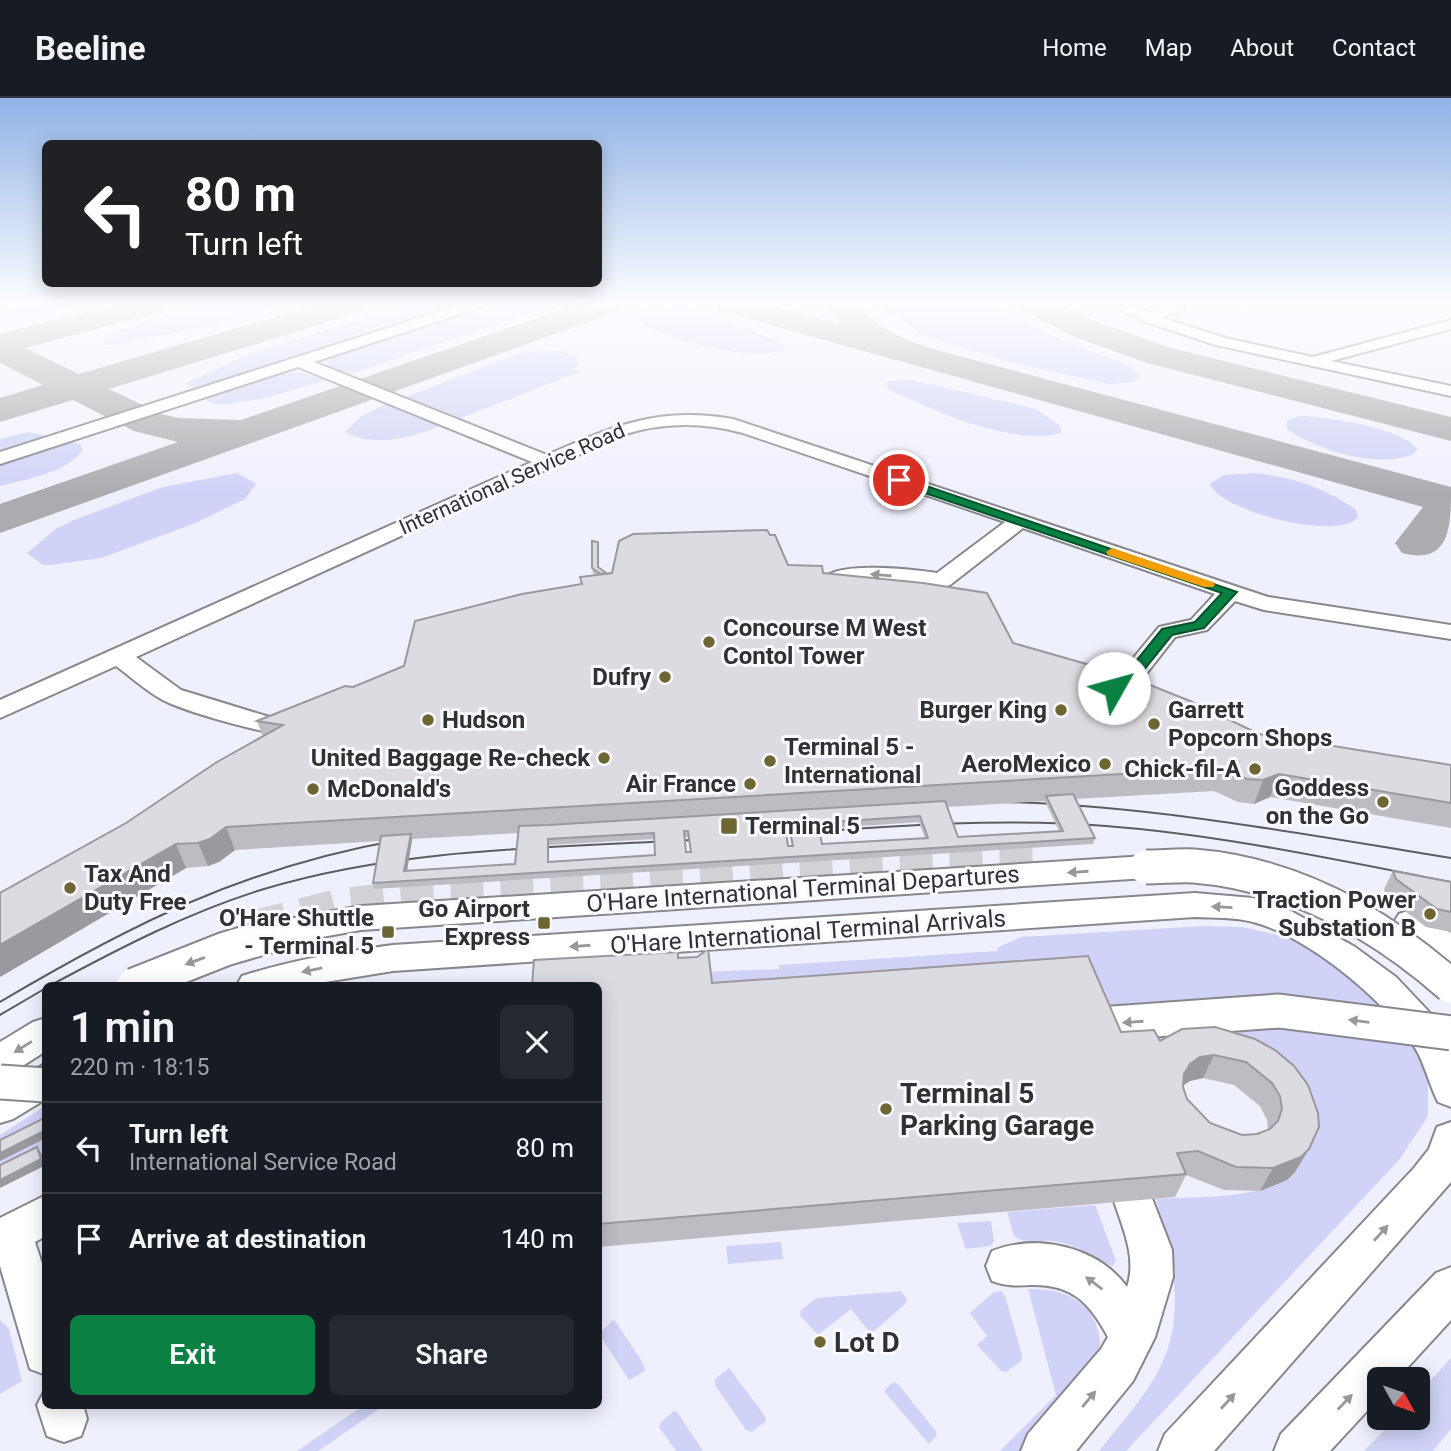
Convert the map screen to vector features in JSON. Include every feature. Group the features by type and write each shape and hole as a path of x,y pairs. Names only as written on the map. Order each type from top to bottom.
{"street":[{"path":"0,458 279,367"},
{"path":"313,367 548,462"},
{"path":"1335,367 1451,391"},
{"name":"International Service Road","path":"0,710 548,462 631,427 675,420 719,422 749,429 1278,606 1451,632"},
{"path":"833,594 833,583 843,576 859,573 945,589 1019,521"},
{"path":"1091,688 1130,678 1167,632 1199,625 1230,592"},
{"path":"118,656 172,695 273,727 307,726"},
{"name":"O'Hare International Terminal Departures","path":"142,982 225,949 283,932 361,918 1194,866 1276,884 1349,912 1420,957 1451,986"},
{"name":"O'Hare International Terminal Arrivals","path":"266,982 328,967 393,958 1195,905 1254,911 1293,925 1352,959"},
{"name":"O'Hare International Terminal Arrivals","path":"1302,910 1352,959 1394,993 1416,1017 1444,1066 1451,1091"},
{"path":"1409,922 1451,949"},
{"path":"1099,1024 1279,1011 1451,1033"},
{"path":"0,1061 42,1035"},
{"path":"21,1090 42,1072"},
{"path":"1182,1451 1429,1181 1446,1157 1451,1139"},
{"path":"1045,1451 1117,1365 1133,1337 1152,1278 1151,1250 1134,1201"},
{"path":"19,1229 42,1335"},
{"path":"1007,1266 1043,1263 1076,1271 1096,1283 1112,1300 1133,1337"},
{"path":"1298,1451 1451,1288"}],"shaded area":[{"path":"0,367 1451,367 1451,1451 0,1451"},
{"path":"220,367 267,367 195,390 186,383"},
{"path":"329,367 371,367 348,375"},
{"path":"483,367 576,367 574,370 579,372 461,418 406,397"},
{"path":"1032,367 1131,367 1141,377 1130,383 1108,384"},
{"path":"299,372 327,380 266,398 224,405 210,403 204,398 268,376"},
{"path":"912,380 1036,409 1060,426 1061,433 1041,436 996,431 927,407 888,389 886,381"},
{"path":"387,404 440,426 392,440 368,440 345,432 363,415"},
{"path":"1301,416 1345,421 1381,430 1396,435 1417,449 1414,454 1383,460 1331,451 1287,429 1287,420"},
{"path":"28,432 51,437 0,453 0,439"},
{"path":"65,441 80,444 83,449 67,464 46,474 0,486 0,462"},
{"path":"237,473 256,484 245,499 193,524 101,558 43,565 27,553 56,529 74,520 163,487"},
{"path":"1255,473 1282,477 1320,490 1345,502 1356,510 1358,517 1346,524 1328,526 1280,520 1235,504 1218,494 1210,484 1224,475"},
{"path":"1203,926 1242,927 1282,936 1331,957 1401,1022 1428,1074 1428,1116 1399,1160 1126,1451 1099,1451 1152,1382 1164,1359 1171,1337 1175,1292 1168,1246 1156,1199 1210,1197 1248,1192 1266,1188 1295,1172 1263,1074 712,1007 698,972 779,969 779,965 998,951 997,948 1021,937"},
{"path":"42,1108 42,1165 0,1187 0,1135"},
{"path":"1095,1205 1116,1261 1112,1266 1068,1244 1027,1241 1014,1236 1007,1212"},
{"path":"991,1221 994,1242 990,1246 966,1249 957,1223"},
{"path":"781,1242 783,1259 728,1264 726,1246"},
{"path":"1028,1289 1054,1291 1077,1300 1092,1316 1100,1343 1080,1382 1022,1451 1000,1451 1056,1395"},
{"path":"901,1291 907,1300 905,1304 873,1332 868,1330 851,1309 818,1335 800,1315 801,1310 817,1298"},
{"path":"1001,1291 1005,1296 1022,1355 1022,1360 1006,1372 1001,1371 977,1345 987,1336 970,1313 994,1292"},
{"path":"0,1320 9,1329 22,1381 0,1394"},
{"path":"613,1320 616,1322 644,1365 645,1371 629,1380 602,1339 602,1331"},
{"path":"1451,1358 1451,1429 1433,1451 1364,1451 1384,1430 1430,1430 1430,1381"},
{"path":"729,1368 765,1416 766,1421 752,1432 746,1430 715,1385 715,1379"},
{"path":"893,1382 897,1383 935,1430 937,1435 929,1444 884,1391"},
{"path":"358,1409 379,1409 318,1451 297,1451"},
{"path":"674,1411 703,1451 676,1451 659,1427"}],"building":[{"name":"Terminal 5 - International","path":"767,530 770,535 775,535 788,565 822,566 823,573 923,583 987,593 1013,643 1125,675 1190,701 1259,734 1451,765 1451,803 1279,774 1263,780 1247,779 1223,768 226,827 210,839 198,843 176,844 0,945 0,893 126,823 217,762 283,725 257,721 404,666 415,621 522,594 582,584 580,577 612,573 619,541 633,534"},
{"path":"592,541 598,542 598,567 606,573 601,574 592,568"},
{"path":"1107,658 1111,661 1093,666 1087,664"},
{"path":"1073,794 1095,838 373,883 381,836 411,834 404,871 515,864 519,826 945,801 958,837 1063,831 1046,796","holes":["920,816 928,838 822,844 818,823","785,825 789,825 793,846 788,846","684,831 688,831 691,852 686,852","654,833 655,855 548,862 548,839"]},
{"path":"1393,871 1451,882 1451,912 1437,909 1396,879"},
{"name":"Terminal 5 Parking Garage","path":"708,949 712,983 1088,956 1121,1032 1154,1030 1160,1041 1182,1029 1215,1027 1255,1039 1275,1050 1294,1066 1308,1085 1318,1113 1319,1127 1309,1149 1301,1157 1273,1168 1236,1167 1198,1151 1177,1153 1186,1174 602,1224 602,982 532,982 534,960 678,952 678,958 697,957","holes":["1214,1055 1246,1062 1272,1083 1280,1096 1282,1109 1278,1121 1270,1129 1257,1134 1242,1135 1210,1123 1187,1099 1183,1087 1184,1074 1190,1064 1200,1057"]},
{"path":"42,1119 42,1132 0,1153 0,1140"},
{"path":"37,1147 41,1159 0,1180 0,1165"}],"taxiway":[{"path":"36,367 76,387"},
{"path":"76,387 143,367"},
{"path":"0,519 429,367"},
{"path":"957,367 1451,501 1419,543"},
{"path":"1204,367 1451,429"},
{"path":"0,410 76,387"},
{"path":"76,387 148,423 179,430 231,430"}],"tunnel":[{"path":"254,927 340,905 428,895 605,888 875,869 1039,864"}],"tram line":[{"path":"1004,802 1173,815 1451,858"},
{"path":"768,835 895,826 1064,823 1193,835 1451,882"},
{"path":"57,982 129,944 209,908 264,889 318,875 373,864 484,851 708,839"},
{"path":"0,1002 144,923 241,882 343,851 399,840"},
{"path":"0,1015 42,990"}],"slow traffic":[{"path":"1112,552 1208,585"}],"place":[{"name":"Concourse M West Contol Tower","path":"709,642"},
{"name":"Dufry","path":"665,677"},
{"name":"Burger King","path":"1061,710"},
{"name":"Hudson","path":"428,720"},
{"name":"Garrett Popcorn Shops","path":"1154,724"},
{"name":"United Baggage Re-check","path":"604,758"},
{"name":"Terminal 5 - International","path":"770,761"},
{"name":"AeroMexico","path":"1105,764"},
{"name":"Chick-fil-A","path":"1255,769"},
{"name":"Air France","path":"750,784"},
{"name":"McDonald's","path":"313,789"},
{"name":"Goddess on the Go","path":"1383,802"},
{"name":"Terminal 5","path":"729,826"},
{"name":"Tax And Duty Free","path":"70,888"},
{"name":"Traction Power Substation B","path":"1430,914"},
{"name":"Go Airport Express","path":"544,923"},
{"name":"O'Hare Shuttle - Terminal 5","path":"388,932"},
{"name":"Terminal 5 Parking Garage","path":"886,1109"},
{"name":"Lot D","path":"820,1342"}],"route":[{"path":"899,480 1230,592 1199,625 1167,632 1130,678 1114,688"}]}
